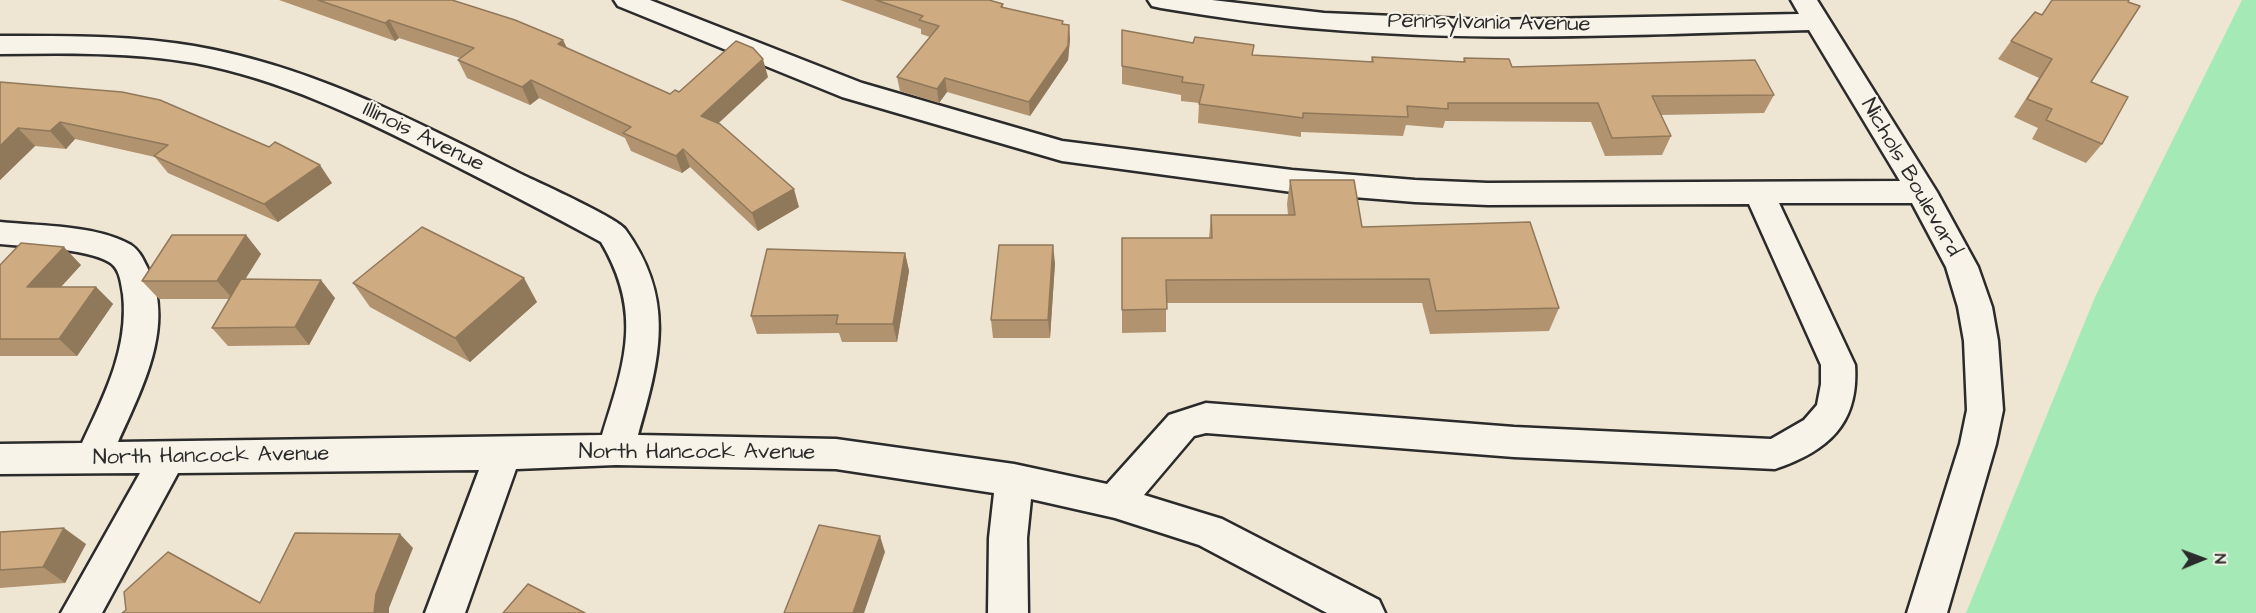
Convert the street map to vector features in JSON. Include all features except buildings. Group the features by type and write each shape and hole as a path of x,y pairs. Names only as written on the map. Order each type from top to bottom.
{"street":[{"path":"627,0 852,90 1062,151 1292,181 1488,194 1922,192"},
{"name":"Pennsylvania Avenue","path":"1161,0 1212,10 1388,24 1493,27 1810,11"},
{"name":"Nichols Boulevard","path":"1810,11 1922,192 1962,267 1975,307 1984,370 1985,410 1978,444 1928,613"},
{"name":"Illinois Avenue","path":"0,45 86,44 155,49 220,59 279,74 347,100 612,234 630,259 642,295 645,334 635,383 616,450"},
{"path":"1115,502 1182,425 1206,418 1514,442 1775,454 1812,435 1832,415 1840,390 1838,365 1759,193"},
{"path":"0,233 83,243 121,254 134,269 143,308 135,362 93,458"},
{"name":"North Hancock Avenue","path":"0,459 503,454 616,450 836,454 1014,480 1115,502 1209,531 1365,613"},
{"path":"445,613 503,454"},
{"path":"81,613 168,457"},
{"path":"1008,613 1008,538 1014,480"}],"green space":[{"path":"2242,0 2256,0 2256,613 1966,613 2095,297"}]}
